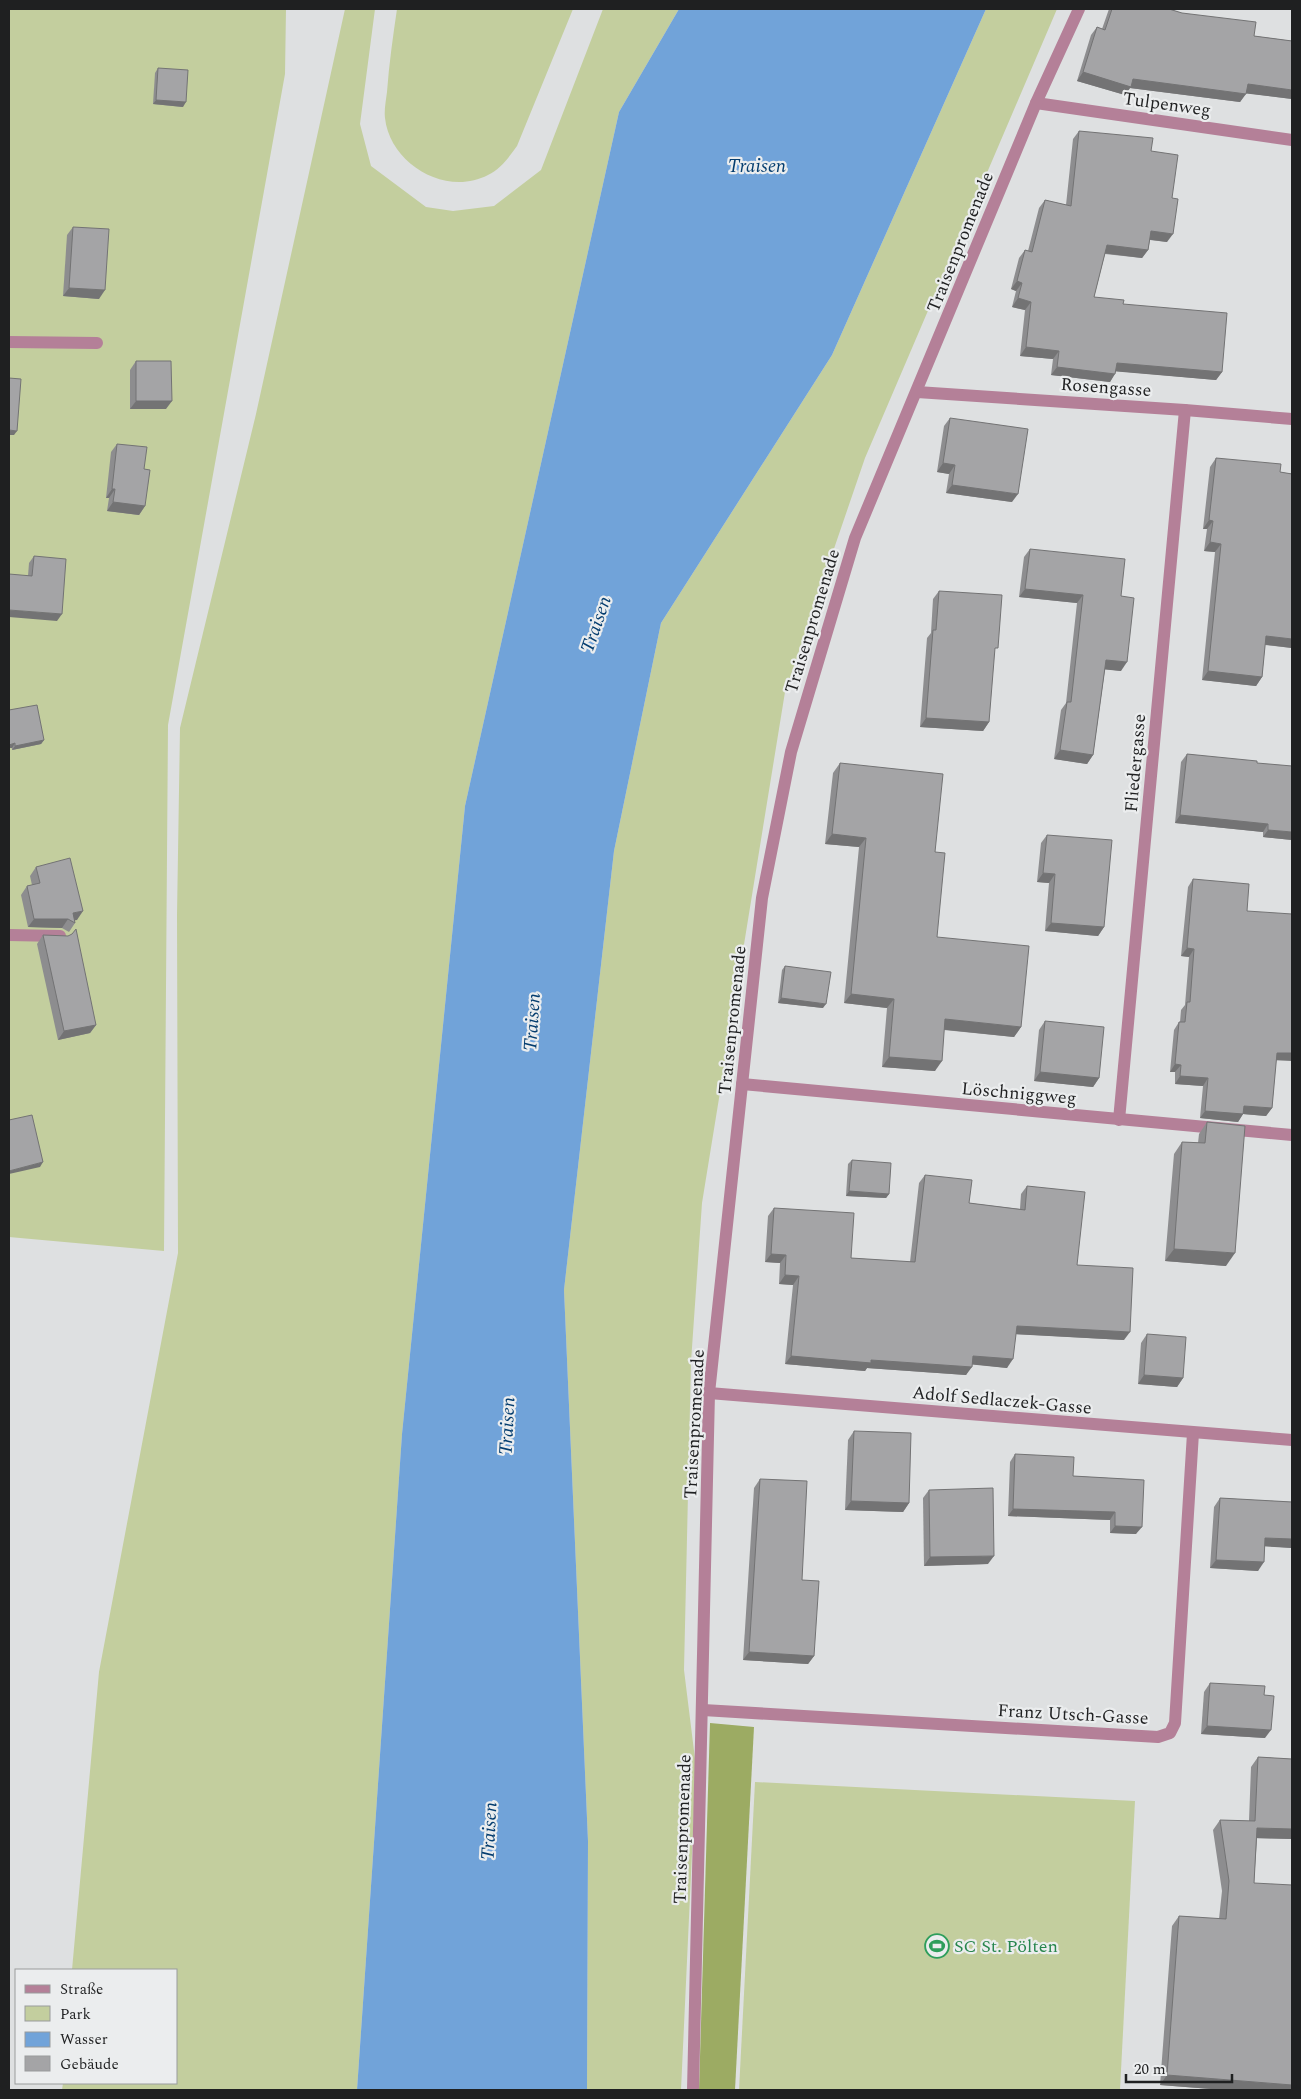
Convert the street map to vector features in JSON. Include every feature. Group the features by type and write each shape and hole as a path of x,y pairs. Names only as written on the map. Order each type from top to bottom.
{"street":[{"name":"Traisenpromenade","path":"693,2090 709,1393 762,898 791,752 855,538 1036,102 1078,9"},
{"name":"Tulpenweg","path":"1036,102 1292,140"},
{"path":"9,342 97,343"},
{"name":"Rosengasse","path":"917,392 1185,410 1292,420"},
{"name":"Fliedergasse","path":"1119,1120 1185,410"},
{"path":"9,935 62,936"},
{"name":"Löschniggweg","path":"742,1084 1292,1135"},
{"name":"Adolf Sedlaczek-Gasse","path":"709,1393 1292,1440"},
{"name":"Franz Utsch-Gasse","path":"703,1710 1158,1737 1170,1733 1175,1722 1193,1433"}],"green space":[{"path":"9,9 286,9 285,74 168,725 164,1251 9,1237"},
{"path":"345,9 375,9 360,124 371,166 426,207 453,211 494,206 541,170 603,9 679,9 619,112 465,806 402,1434 357,2090 62,2090 63,2084 178,2084 178,1969 72,1969 99,1672 178,1253 177,915 180,728 256,414"},
{"path":"397,9 573,9 517,146 497,169 488,175 472,181 455,182 438,179 423,172 409,162 397,149 389,135 385,112"},
{"path":"986,9 1057,9 865,458 785,692 702,1203 691,1362 684,1670 696,1767 681,2090 587,2090 588,1841 564,1290 614,851 661,623 832,355"},
{"path":"710,1723 754,1727 735,2090 699,2090"},
{"name":"SC St. Pölten","path":"755,1782 1135,1801 1120,2090 739,2090"}],"water":[{"name":"Traisen","path":"679,9 986,9 832,355 661,623 614,851 564,1290 588,1841 587,2090 357,2090 402,1434 465,806 619,112"}],"building":[{"path":"1112,9 1169,9 1182,13 1256,22 1254,36 1292,41 1292,90 1248,84 1246,94 1133,79 1131,87 1083,72 1097,27 1105,30"},
{"path":"158,68 188,70 186,102 156,100"},
{"path":"1079,131 1153,138 1151,151 1178,155 1172,198 1178,199 1173,234 1151,231 1148,250 1107,245 1094,297 1124,300 1123,304 1227,313 1222,372 1117,363 1115,374 1057,367 1059,351 1026,347 1031,302 1018,298 1022,283 1017,281 1025,250 1032,252 1045,200 1071,206"},
{"path":"73,227 109,229 105,290 69,288"},
{"path":"136,361 171,361 172,401 136,401"},
{"path":"9,378 21,379 17,431 9,430"},
{"path":"950,418 1028,429 1018,494 952,485 955,465 943,463"},
{"path":"117,444 147,447 144,469 150,470 145,506 113,502 115,489 112,489"},
{"path":"1216,458 1281,464 1280,472 1292,474 1292,639 1266,636 1262,677 1208,671 1221,544 1210,542 1213,521 1209,520"},
{"path":"1030,549 1125,559 1121,596 1134,598 1127,662 1106,660 1093,755 1060,750 1067,702 1071,702 1083,595 1025,589"},
{"path":"34,556 66,559 62,614 9,610 9,574 32,576"},
{"path":"939,591 1002,595 998,648 995,648 989,722 926,718 933,630 936,630"},
{"path":"37,705 44,740 15,746 15,743 9,745 9,710"},
{"path":"1187,754 1292,766 1292,832 1268,830 1268,824 1180,815"},
{"path":"840,763 943,774 935,852 945,853 937,937 1029,946 1021,1027 945,1019 942,1061 889,1057 894,999 851,994 866,838 832,834"},
{"path":"1047,835 1112,840 1104,927 1051,923 1055,874 1043,873"},
{"path":"70,858 83,911 73,913 75,923 68,919 34,919 27,886 40,883 36,867"},
{"path":"1193,879 1249,884 1247,911 1292,914 1292,1053 1277,1053 1272,1108 1244,1106 1243,1114 1205,1111 1208,1078 1180,1076 1181,1065 1175,1064 1179,1022 1185,1022 1187,1002 1190,1002 1194,949 1187,948"},
{"path":"76,929 96,1025 64,1031 43,935 68,936"},
{"path":"785,966 831,972 826,1004 781,998"},
{"path":"1045,1021 1104,1027 1099,1078 1040,1072"},
{"path":"32,1115 43,1162 9,1171 9,1120"},
{"path":"1207,1122 1245,1126 1235,1253 1174,1249 1182,1142 1205,1143"},
{"path":"852,1160 891,1163 889,1194 849,1191"},
{"path":"925,1175 972,1180 969,1203 1025,1210 1027,1186 1085,1192 1077,1265 1133,1268 1130,1332 1017,1326 1013,1359 973,1356 972,1367 871,1360 871,1363 791,1356 799,1276 785,1275 786,1255 771,1254 774,1208 854,1213 851,1258 915,1262"},
{"path":"1147,1334 1186,1337 1183,1378 1144,1375"},
{"path":"854,1431 911,1433 909,1503 851,1501"},
{"path":"1015,1454 1074,1457 1073,1476 1144,1480 1142,1527 1115,1526 1115,1512 1013,1509"},
{"path":"760,1479 807,1481 802,1580 819,1581 814,1656 749,1652"},
{"path":"993,1488 994,1556 930,1557 929,1490"},
{"path":"1220,1498 1292,1502 1292,1539 1265,1538 1264,1562 1216,1560"},
{"path":"1210,1683 1265,1686 1264,1695 1274,1696 1271,1730 1207,1726"},
{"path":"1258,1757 1292,1759 1292,1829 1257,1828 1254,1883 1292,1885 1292,2085 1167,2075 1179,1916 1226,1919 1229,1881 1220,1820 1255,1821"}],"place":[{"name":"SC St. Pölten","path":"937,1946"}]}
